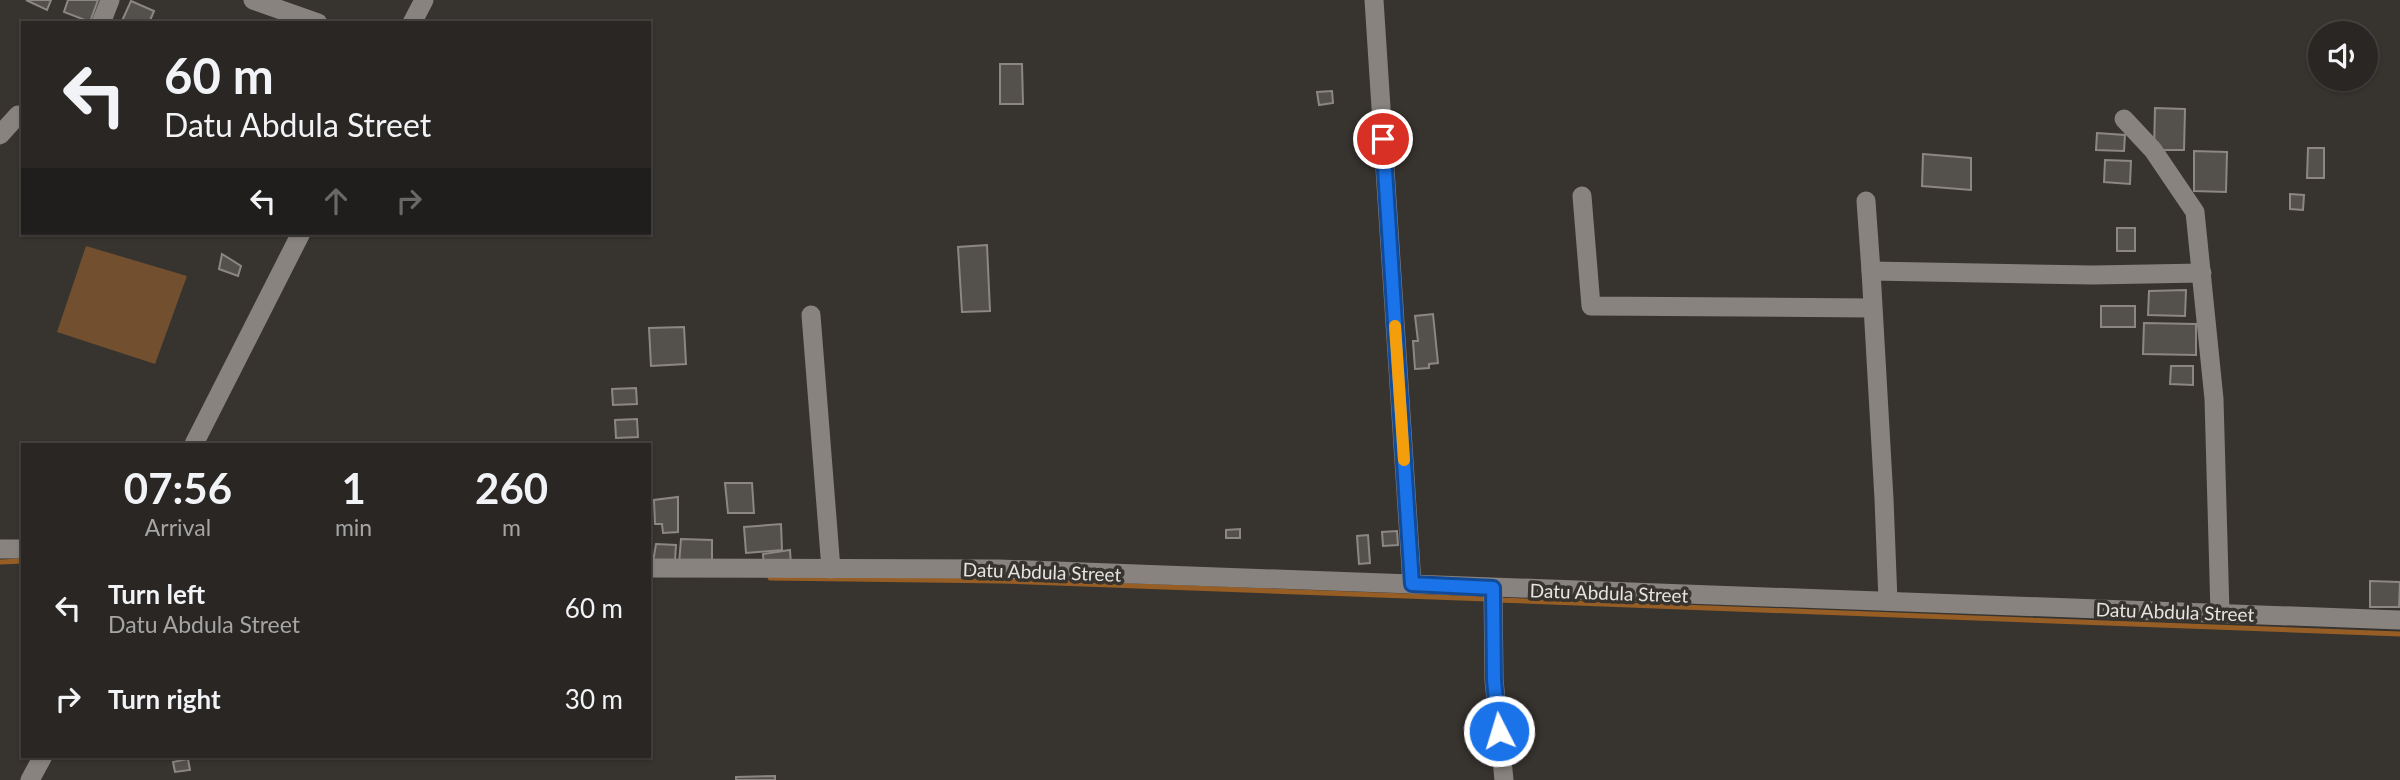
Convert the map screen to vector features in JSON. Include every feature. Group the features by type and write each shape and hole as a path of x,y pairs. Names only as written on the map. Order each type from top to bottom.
{"street":[{"path":"102,21 110,0"},
{"path":"253,0 312,21"},
{"path":"413,21 424,0"},
{"path":"1374,0 1412,584"},
{"path":"0,135 18,115 21,116"},
{"path":"2124,120 2153,150 2195,212 2214,400 2220,613"},
{"path":"1582,196 1591,306 1872,308"},
{"path":"1866,201 1888,601"},
{"path":"195,443 300,235"},
{"path":"1871,271 2094,275 2202,273"},
{"path":"811,315 831,569"},
{"path":"0,549 21,549"},
{"name":"Datu Abdula Street","path":"651,568 999,569 2400,620"},
{"path":"1493,588 1494,680 1504,780"},
{"path":"30,780 42,758"}],"shaded area":[{"path":"86,246 187,276 155,364 57,332"}],"building":[{"path":"26,0 51,0 47,10"},
{"path":"68,0 98,0 90,21 64,12"},
{"path":"131,1 154,11 150,21 122,21"},
{"path":"1000,64 1022,64 1023,104 1000,104"},
{"path":"1332,91 1333,103 1319,105 1317,92"},
{"path":"2155,108 2185,109 2184,150 2154,150"},
{"path":"2097,133 2125,135 2124,151 2096,150"},
{"path":"2308,148 2324,148 2324,178 2307,178"},
{"path":"2194,151 2227,152 2226,192 2194,191"},
{"path":"1923,154 1971,158 1971,190 1922,186"},
{"path":"2105,160 2131,161 2130,184 2104,182"},
{"path":"2290,194 2304,195 2303,210 2290,209"},
{"path":"2117,228 2135,228 2135,251 2117,251"},
{"path":"987,245 990,311 962,312 958,247"},
{"path":"222,254 241,266 238,276 219,269"},
{"path":"2186,290 2185,316 2148,315 2149,291"},
{"path":"2101,306 2135,306 2135,327 2101,327"},
{"path":"1433,314 1438,363 1429,364 1429,368 1415,369 1413,341 1418,341 1415,316"},
{"path":"2144,323 2196,324 2196,355 2143,354"},
{"path":"684,327 686,364 651,366 649,328"},
{"path":"2171,366 2193,366 2193,385 2170,384"},
{"path":"636,388 637,404 613,405 612,389"},
{"path":"637,419 638,437 616,438 615,420"},
{"path":"725,483 752,483 754,513 728,513"},
{"path":"678,497 678,532 663,533 662,524 655,524 654,500"},
{"path":"781,524 782,550 746,553 744,527"},
{"path":"1240,529 1240,538 1226,538 1226,530"},
{"path":"1397,531 1398,545 1383,546 1382,532"},
{"path":"1368,535 1370,563 1359,564 1357,536"},
{"path":"681,539 712,540 712,565 679,564"},
{"path":"656,544 676,545 675,561 653,562"},
{"path":"790,550 791,565 764,567 763,554"},
{"path":"2370,581 2400,582 2399,607 2370,607"},
{"path":"188,759 190,770 175,772 173,762"},
{"path":"775,776 775,780 736,780 736,777"}],"waterway":[{"path":"0,562 21,561"},
{"path":"770,578 1002,581 1487,599"},
{"path":"1497,600 2400,634"}],"slow traffic":[{"path":"1395,326 1404,460"}],"route":[{"path":"1383,139 1412,584 1493,588 1494,680 1499,731"}]}
